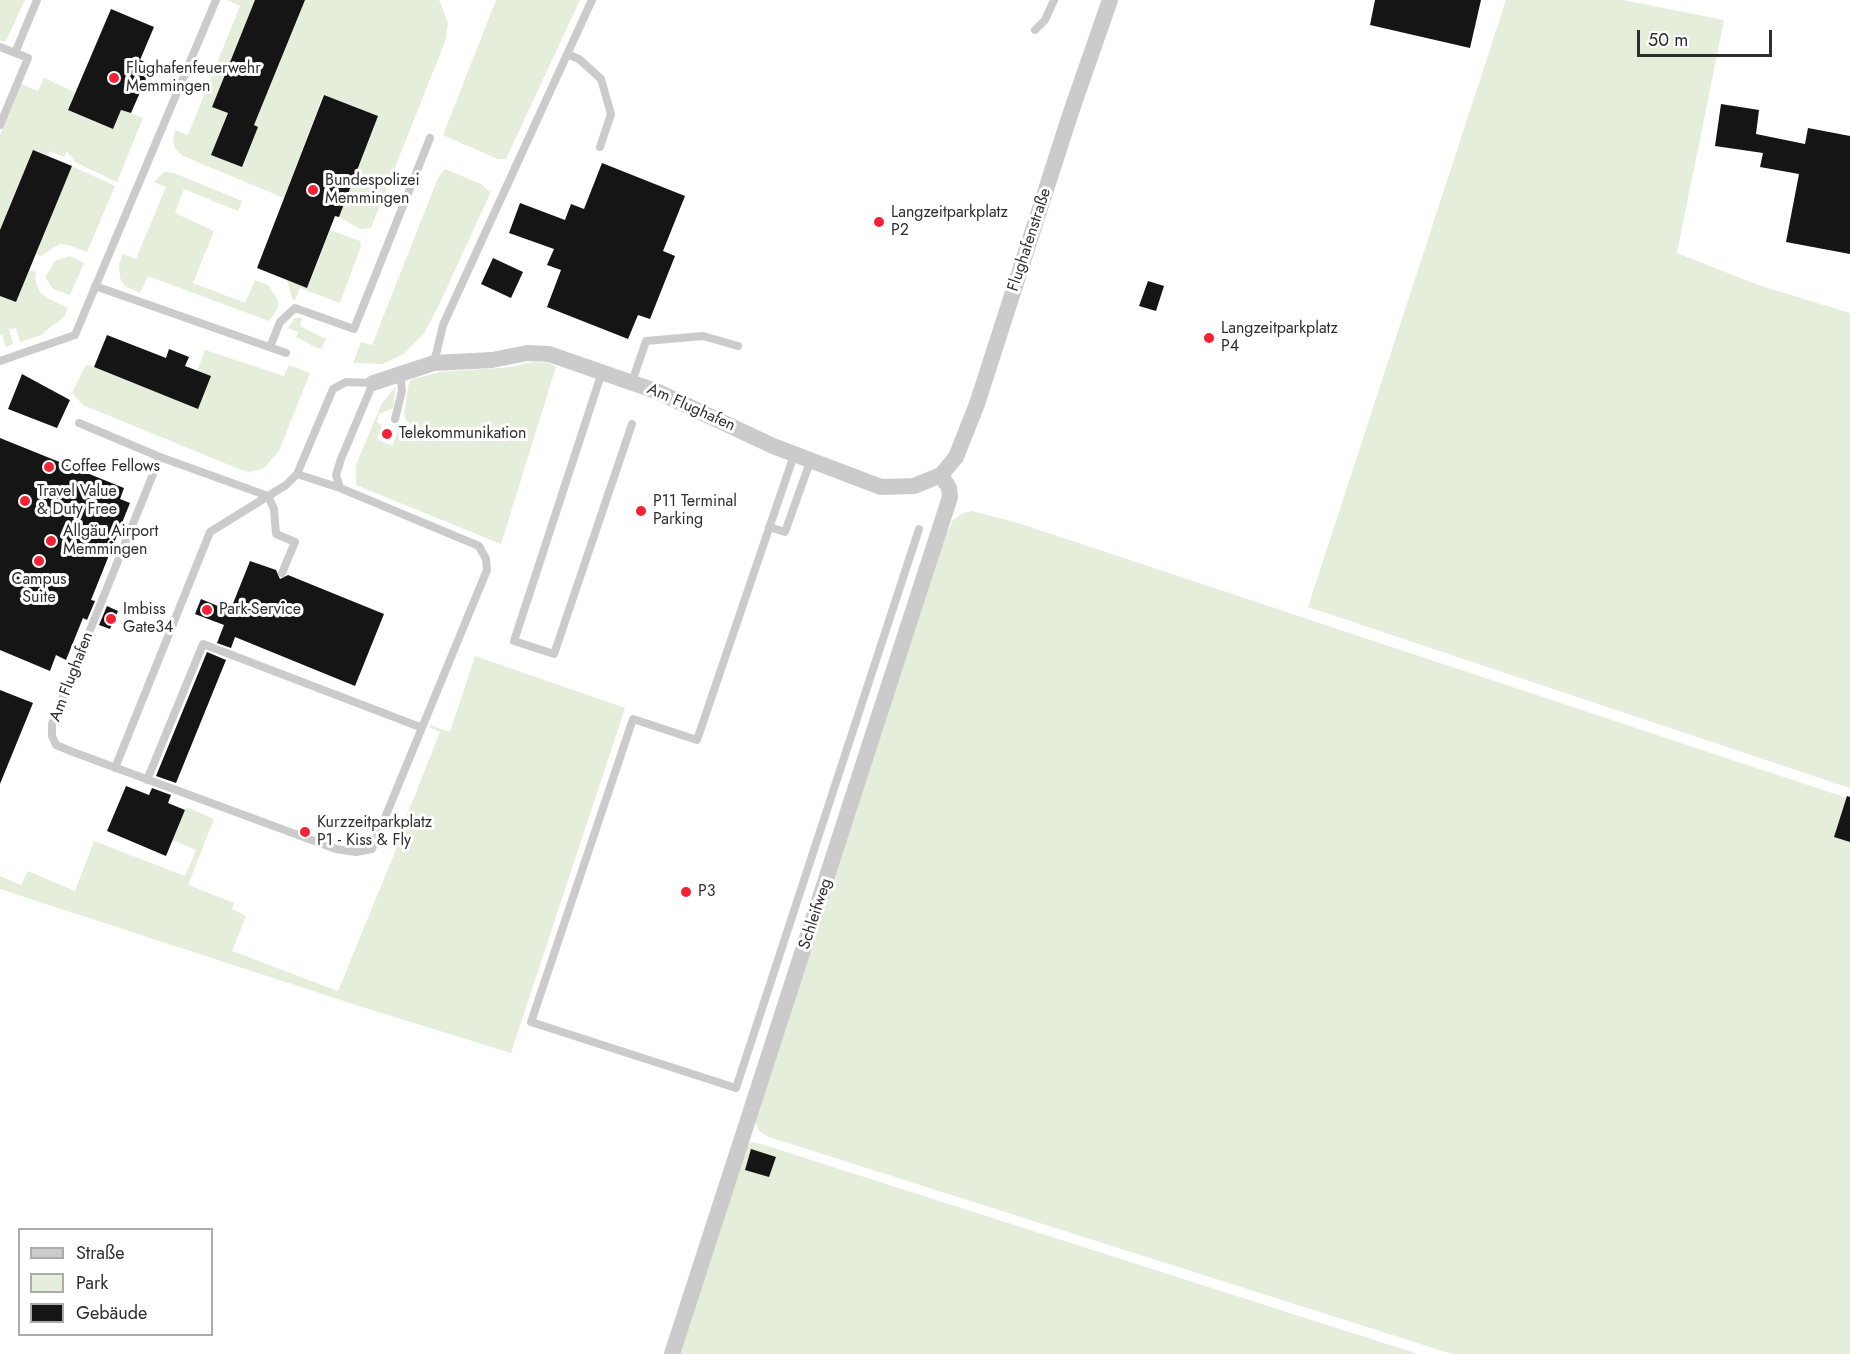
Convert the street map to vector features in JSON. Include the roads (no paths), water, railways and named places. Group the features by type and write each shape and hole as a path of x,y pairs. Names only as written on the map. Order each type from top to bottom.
{"street":[{"name":"Flughafenstraße","path":"941,475 956,457 977,404 1071,112 1110,0"},
{"name":"Am Flughafen","path":"373,383 434,363 492,360 538,353 632,382 684,403 810,462 881,487 914,486 941,475"},
{"name":"Schleifweg","path":"672,1354 950,497 949,488 941,475"}],"lane":[{"path":"15,53 37,0"},
{"path":"0,361 75,335 216,0"},
{"path":"434,363 443,325 592,0"},
{"path":"1035,30 1045,21 1054,0"},
{"path":"0,47 28,58 0,125"},
{"path":"567,54 579,59 601,79 611,114 600,147"},
{"path":"270,347 280,322 295,308 354,329 430,138"},
{"path":"95,286 286,353"},
{"path":"632,382 646,341 703,336 738,346"},
{"path":"602,371 514,641 554,654 632,424"},
{"path":"395,419 402,391 400,374"},
{"name":"Am Flughafen","path":"160,457 52,724 52,736 56,745 115,768 210,532 268,496 297,474 333,389 346,382 373,383"},
{"path":"340,488 336,475 341,459 373,383"},
{"path":"79,423 160,457 268,496 274,509 276,534 295,542 282,573"},
{"path":"794,455 697,740 633,718 531,1022 736,1088 919,529"},
{"path":"769,527 785,532 810,462"},
{"path":"115,768 336,849 356,852 372,849 420,727 487,570 484,552 479,546 340,488 297,474"},
{"path":"147,780 203,644 420,727"}],"place":[{"name":"Flughafenfeuerwehr Memmingen","path":"114,78"},
{"name":"Bundespolizei Memmingen","path":"313,190"},
{"name":"Langzeitparkplatz P2","path":"879,222"},
{"name":"Langzeitparkplatz P4","path":"1209,338"},
{"name":"Telekommunikation","path":"387,434"},
{"name":"Coffee Fellows","path":"49,467"},
{"name":"Travel Value & Duty Free","path":"25,501"},
{"name":"P11 Terminal Parking","path":"641,511"},
{"name":"Allgäu Airport Memmingen","path":"51,541"},
{"name":"Campus Suite","path":"39,561"},
{"name":"Park-Service","path":"207,610"},
{"name":"Imbiss Gate34","path":"111,619"},
{"name":"Kurzzeitparkplatz P1 - Kiss & Fly","path":"305,832"},
{"name":"P3","path":"686,892"}]}
